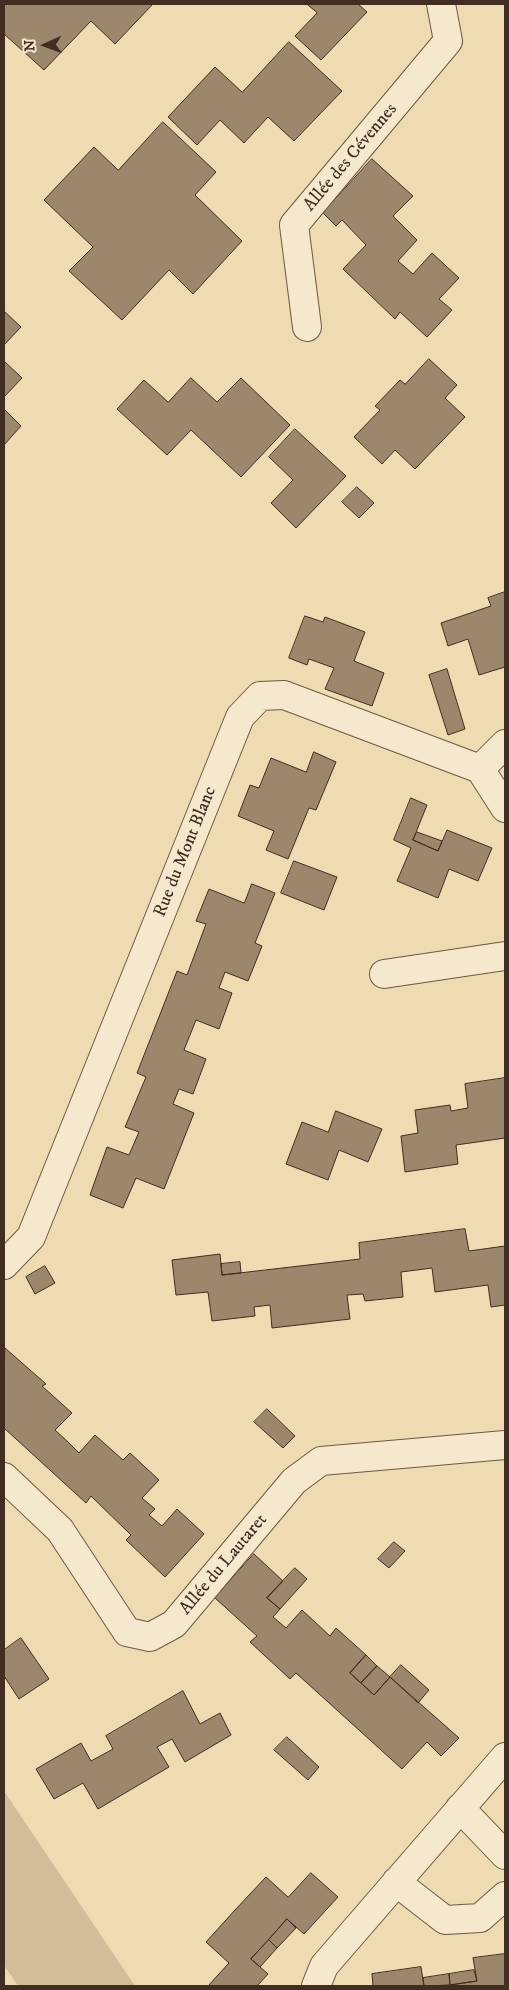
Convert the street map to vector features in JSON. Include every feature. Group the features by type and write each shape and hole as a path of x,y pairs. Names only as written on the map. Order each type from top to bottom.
{"street":[{"name":"Allée des Cévennes","path":"307,326 294,225 448,41 441,4"},
{"name":"Rue du Mont Blanc","path":"4,1265 31,1237 240,718 260,696 284,695 480,769"},
{"path":"505,744 480,769 505,808"},
{"path":"384,974 505,956"},
{"name":"Allée du Lautaret","path":"4,1477 60,1530 127,1632 150,1637 174,1624 294,1481 321,1461 505,1445"},
{"path":"316,1986 324,1966 505,1757"},
{"path":"460,1808 505,1855"},
{"path":"396,1882 445,1920 480,1918 505,1896"}],"shaded area":[{"path":"4,1791 135,1986 18,1986 4,1965"}],"building":[{"path":"4,4 153,4 115,44 91,21 44,70 4,34"},
{"path":"307,4 358,4 367,12 321,60 295,36 317,13"},
{"path":"289,42 342,91 294,141 268,117 244,143 220,120 197,145 168,117 215,67 242,92"},
{"path":"163,122 216,172 195,195 242,241 193,294 169,270 122,320 69,271 93,247 44,200 94,147 118,170"},
{"path":"372,159 413,196 393,216 417,240 398,261 413,274 432,253 459,278 439,299 452,310 427,337 400,312 395,319 343,269 366,245 342,220 336,226 323,213"},
{"path":"4,311 21,327 4,345"},
{"path":"429,359 457,385 445,398 465,417 415,469 395,450 382,464 354,437 380,410 375,406 400,380 405,384"},
{"path":"4,361 22,378 4,397"},
{"path":"191,378 217,402 241,378 290,425 241,477 191,430 167,455 117,409 144,380 168,402"},
{"path":"4,409 21,426 4,445"},
{"path":"295,429 346,476 296,528 271,503 293,480 269,457"},
{"path":"357,487 374,503 359,518 342,502"},
{"path":"505,592 505,667 479,675 468,639 448,646 441,623 491,606 488,598"},
{"path":"305,616 323,622 325,617 365,632 354,661 384,673 372,706 325,689 334,668 309,659 307,665 289,658"},
{"path":"447,669 465,729 448,735 429,675"},
{"path":"314,752 336,762 316,810 309,808 288,859 266,850 274,831 238,816 250,785 259,788 271,758 306,772"},
{"path":"411,798 427,805 413,840 438,851 447,830 492,848 478,881 449,869 438,898 397,881 411,848 394,840"},
{"path":"417,832 442,841 438,851 413,840"},
{"path":"294,861 337,877 324,910 281,893"},
{"path":"252,884 275,893 255,943 262,946 248,981 225,972 219,988 232,993 219,1029 196,1020 184,1050 206,1059 193,1094 179,1089 173,1104 194,1113 164,1189 136,1178 123,1208 90,1195 107,1147 129,1155 139,1132 125,1127 146,1077 137,1073 177,971 187,975 206,924 196,921 209,889 244,903"},
{"path":"505,1078 505,1138 456,1145 458,1164 405,1172 401,1136 418,1133 415,1110 450,1105 451,1111 468,1108 465,1084"},
{"path":"336,1111 382,1129 368,1162 339,1150 328,1180 286,1164 302,1122 328,1132"},
{"path":"465,1229 469,1251 505,1246 505,1305 491,1307 488,1285 435,1292 432,1268 401,1272 403,1297 365,1301 363,1294 347,1295 350,1319 272,1328 270,1305 254,1307 255,1316 212,1321 208,1292 176,1295 172,1260 220,1254 222,1275 360,1259 359,1243"},
{"path":"240,1262 241,1273 222,1275 221,1264"},
{"path":"45,1266 55,1283 35,1294 26,1277"},
{"path":"5,1348 46,1384 42,1386 72,1413 55,1430 79,1453 95,1435 123,1460 130,1453 159,1480 142,1498 155,1509 149,1515 162,1526 177,1509 204,1534 165,1577 126,1540 131,1535 91,1496 86,1503 4,1428"},
{"path":"267,1409 295,1436 283,1448 254,1422"},
{"path":"394,1542 405,1551 389,1568 378,1559"},
{"path":"254,1554 283,1581 267,1598 280,1609 273,1617 286,1628 302,1610 330,1636 336,1628 366,1655 350,1673 374,1695 390,1677 459,1738 441,1756 427,1742 402,1769 296,1673 290,1679 250,1642 257,1636 215,1598"},
{"path":"295,1568 307,1579 280,1609 267,1598"},
{"path":"21,1638 49,1679 19,1699 4,1676 4,1650"},
{"path":"366,1655 377,1666 361,1683 350,1673"},
{"path":"401,1665 429,1690 418,1703 390,1677"},
{"path":"377,1666 390,1677 374,1695 361,1683"},
{"path":"183,1691 200,1724 220,1713 231,1735 185,1762 172,1739 157,1747 169,1767 98,1809 83,1783 54,1799 36,1769 81,1743 91,1761 113,1749 106,1736"},
{"path":"287,1737 319,1767 308,1780 274,1750"},
{"path":"311,1873 338,1897 304,1934 287,1919 251,1959 268,1974 257,1986 208,1986 229,1963 206,1942 235,1910 266,1877 288,1897"},
{"path":"287,1919 296,1928 277,1948 269,1940"},
{"path":"269,1940 277,1948 260,1967 251,1959"},
{"path":"505,1954 505,1986 443,1986 477,1981 473,1958"},
{"path":"421,1967 424,1986 373,1986 372,1974"},
{"path":"474,1970 477,1981 450,1985 449,1974"},
{"path":"449,1974 450,1985 424,1986 423,1978"}]}
